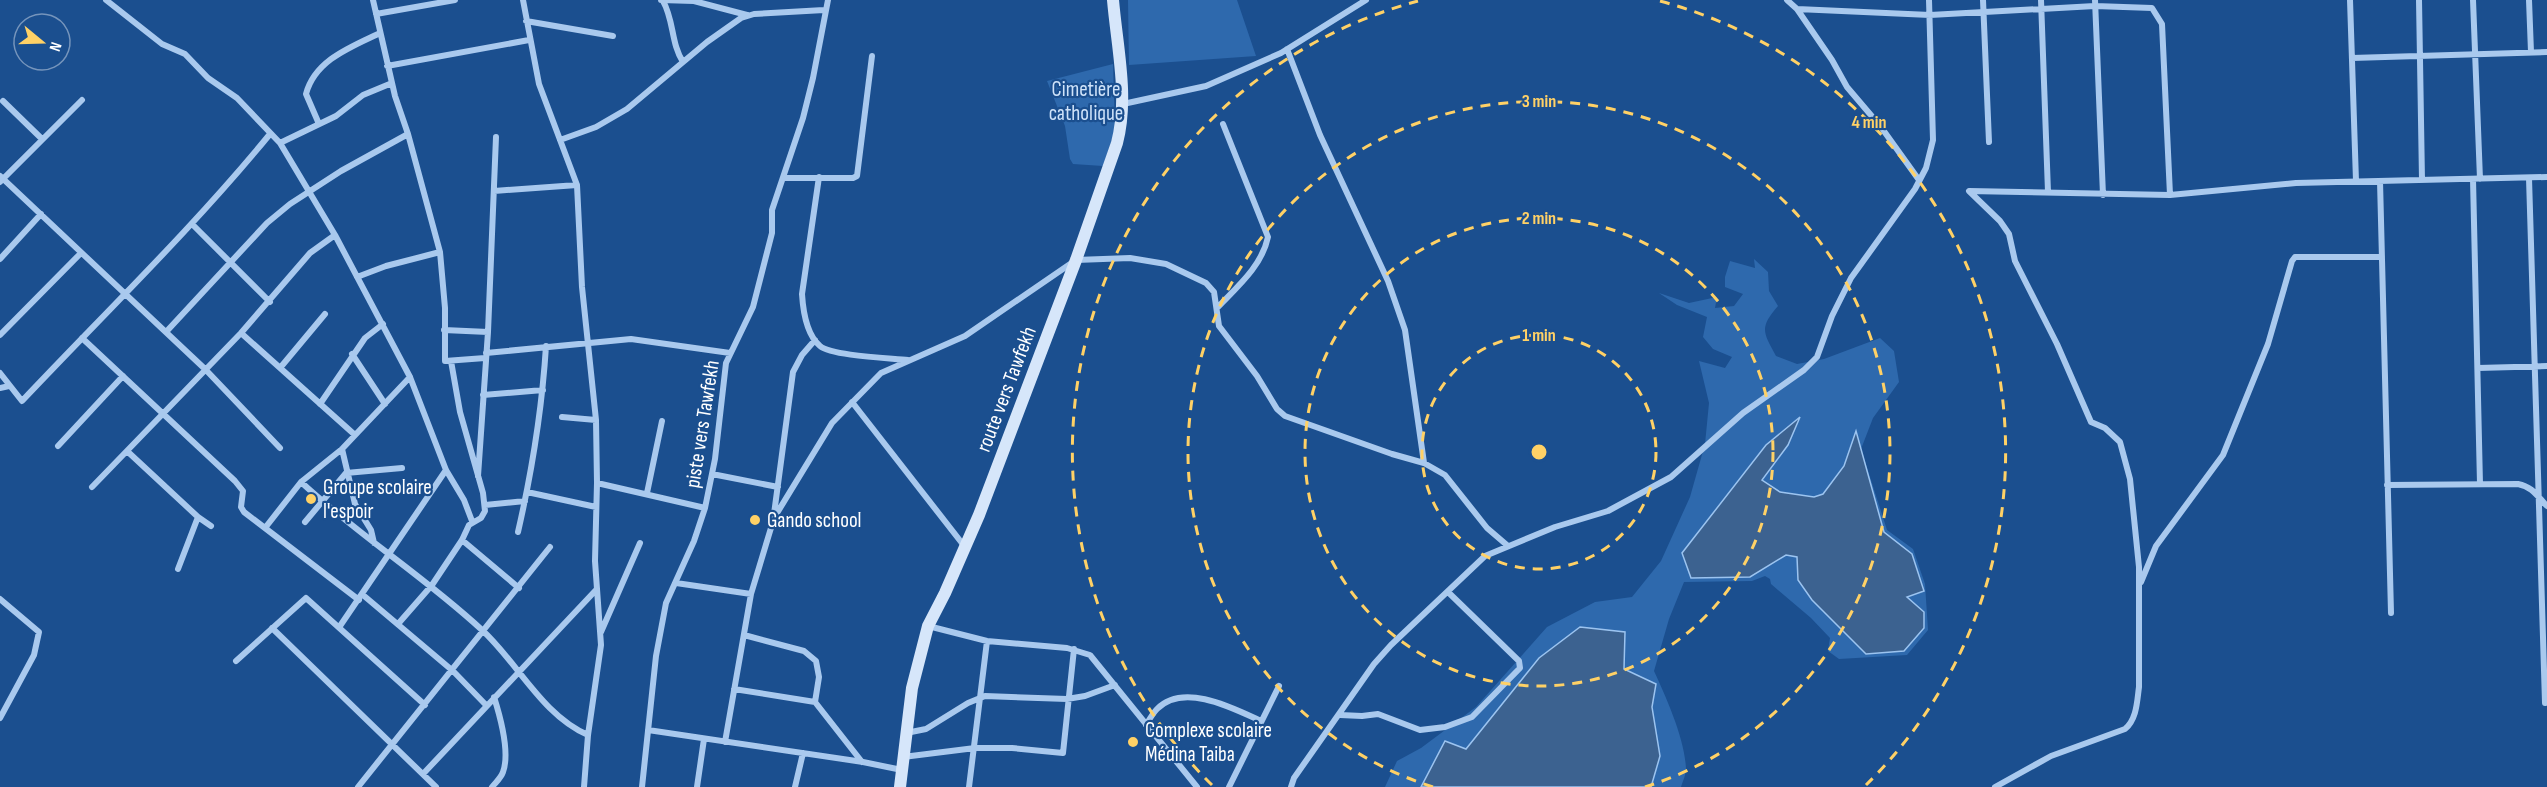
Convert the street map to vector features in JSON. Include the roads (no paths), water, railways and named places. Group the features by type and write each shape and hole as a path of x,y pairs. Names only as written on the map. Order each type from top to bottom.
{"street":[{"path":"106,0 162,44 185,54 208,78 237,99 280,143 310,189 410,376 446,470 464,500 472,521"},
{"path":"373,0 387,66 440,252 445,308 445,361 546,346 648,340 730,353"},
{"path":"376,14 455,0"},
{"path":"523,0 539,84 577,185 579,251 596,420 596,590 601,645 588,735 584,787"},
{"name":"piste vers Tawfekh","path":"642,787 666,603 705,508 722,413 724,374 730,353 744,330 753,307 772,233 772,210 813,78 824,10 828,0"},
{"name":"route vers Tawfekh","path":"900,787 919,653 928,626 965,547 1076,261 1117,143 1123,104 1113,0"},
{"path":"1123,104 1206,86 1287,50 1366,0"},
{"path":"1787,0 1797,9 1832,60 1847,87 1881,127 1919,180"},
{"path":"1291,787 1294,778 1374,664 1390,645 1485,556 1555,527 1608,511 1671,477 1743,413 1804,370 1818,357 1832,316 1851,278 1915,189 1926,168 1933,140 1929,0"},
{"path":"1983,0 1989,142"},
{"path":"2040,0 2048,192"},
{"path":"2350,0 2356,181"},
{"path":"2419,0 2422,180"},
{"path":"2473,0 2476,54 2480,484"},
{"path":"2529,0 2531,52"},
{"path":"683,62 674,38 670,15 662,1 694,1 748,15 824,10"},
{"path":"1797,9 1930,15 2041,9 2095,3 2152,8 2162,24 2170,195"},
{"path":"2095,3 2103,195"},
{"path":"560,140 596,127 627,109 707,42 748,15"},
{"path":"526,21 613,36"},
{"path":"319,124 306,94 319,69 352,46 380,33"},
{"path":"387,66 529,40"},
{"path":"1287,50 1320,135 1388,280 1405,330 1424,464"},
{"path":"2352,58 2547,52"},
{"path":"783,178 853,178 859,172 872,56"},
{"path":"280,143 336,116 363,95 392,83"},
{"path":"82,100 1,179 205,369 280,448"},
{"path":"3,101 42,139"},
{"path":"1216,309 1255,266 1266,246 1268,237 1223,124"},
{"path":"0,373 22,401 192,224 270,134"},
{"path":"166,333 267,223 310,189 408,134"},
{"path":"478,476 488,332 496,137"},
{"path":"819,177 802,294 803,309 815,340 828,351 909,360"},
{"path":"1995,787 2051,756 2126,729 2130,725 2139,687 2139,588 2130,479 2120,442 2105,428 2091,422 2015,261 2009,234 2000,221 1970,191 2170,195 2296,183 2547,177"},
{"path":"2529,178 2545,703"},
{"path":"2380,181 2391,613"},
{"path":"494,192 577,185"},
{"path":"0,259 41,214"},
{"path":"192,224 270,302"},
{"path":"92,487 270,302 309,253 335,235"},
{"path":"357,277 386,266 440,252"},
{"path":"0,335 81,253"},
{"path":"2139,588 2156,546 2223,455 2268,344 2292,261 2295,257 2382,257"},
{"path":"774,518 832,423 881,373 965,336 1076,261 1130,258 1166,264 1206,283 1214,292 1219,326 1257,376 1277,409 1285,416 1424,464 1445,475 1487,528 1508,546"},
{"path":"280,368 325,314"},
{"path":"320,404 352,354 365,338 383,324"},
{"path":"444,330 488,332"},
{"path":"241,333 355,435"},
{"path":"82,338 236,481 243,492 242,510 398,624 453,670 486,705"},
{"path":"725,742 752,594 774,518 794,372 802,355 815,340"},
{"path":"518,532 527,492 543,390 546,346"},
{"path":"352,354 385,404"},
{"path":"398,624 432,585 472,521 483,517 485,505 460,412 451,361"},
{"path":"2478,368 2547,366"},
{"path":"58,446 123,376"},
{"path":"265,528 301,482 342,449 410,376"},
{"path":"0,388 9,386"},
{"path":"483,395 543,390"},
{"path":"852,402 965,547"},
{"path":"562,417 596,420"},
{"path":"648,493 662,420"},
{"path":"342,449 355,504 371,530 374,543"},
{"path":"127,451 198,517 211,526"},
{"path":"305,522 346,473 402,468"},
{"path":"340,626 446,470"},
{"path":"712,474 778,487"},
{"path":"301,482 389,556 432,585 484,632 569,726 588,735"},
{"path":"597,483 705,508"},
{"path":"2387,485 2518,484 2527,486 2539,495 2547,506"},
{"path":"527,492 596,507"},
{"path":"485,505 525,501"},
{"path":"178,568 198,517"},
{"path":"462,540 519,588"},
{"path":"601,632 640,543"},
{"path":"358,787 550,548"},
{"path":"676,583 752,594"},
{"path":"423,774 596,590"},
{"path":"1340,715 1378,714 1420,730 1445,727 1473,717 1520,668 1519,661 1448,592"},
{"path":"236,661 306,598 340,626 425,705"},
{"path":"0,599 39,632 34,655 0,718"},
{"path":"928,626 987,641 1074,649 1090,655 1197,787"},
{"path":"272,628 436,787"},
{"path":"744,635 804,651 816,661 819,676 815,702"},
{"path":"969,787 987,641"},
{"path":"903,757 975,748 1012,748 1062,753 1074,649"},
{"path":"906,733 926,729 985,696 1067,699 1085,696 1115,685"},
{"path":"1229,787 1279,686"},
{"path":"734,689 815,702 863,762"},
{"path":"492,787 504,768 502,729 494,697"},
{"path":"1146,725 1156,709 1166,702 1182,697 1230,707 1261,721"},
{"path":"648,730 863,762 902,770"},
{"path":"697,787 704,739"},
{"path":"795,787 803,753"}],"place":[{"name":"Groupe scolaire l'espoir","path":"311,499"},
{"name":"Gando school","path":"755,520"},
{"name":"Complexe scolaire Médina Taiba","path":"1133,742"}],"park label":[{"name":"Cimetière catholique","path":"1086,101"}]}
